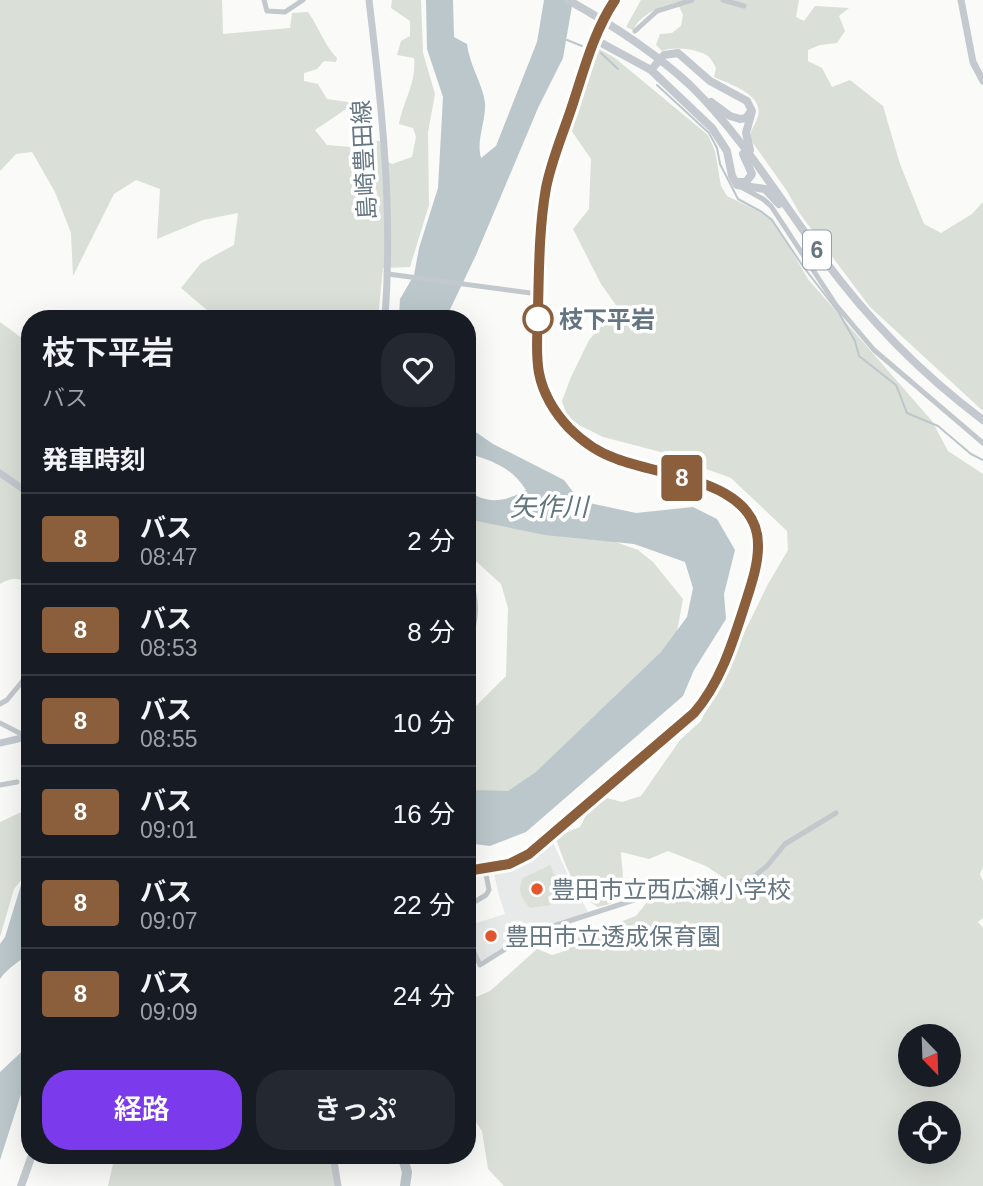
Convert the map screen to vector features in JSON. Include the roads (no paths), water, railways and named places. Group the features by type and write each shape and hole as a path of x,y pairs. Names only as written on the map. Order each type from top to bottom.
{"main road":[{"name":"島崎豊田線","path":"369,0 384,124 391,274 386,310"},
{"name":"6","path":"568,0 652,52 691,86 755,161 840,280 926,372 983,420"},
{"path":"476,870 518,860 541,845 686,721 703,703 720,674 738,624 751,586 759,546 751,517 741,504 721,490 620,460 593,448 571,429 550,402 539,374 538,294 546,189 594,38 615,0"},
{"path":"961,0 974,62 983,81"},
{"path":"594,38 651,70 716,133 727,151 735,182 740,187 755,186 765,189 840,280"},
{"path":"651,70 664,55 677,53 710,81 743,98 752,108"},
{"path":"691,86 735,118 747,118 752,108"},
{"path":"707,103 745,157 752,174 749,180 741,182 735,179 732,172"},
{"path":"752,108 746,138 755,161"},
{"path":"0,473 21,488"},
{"path":"0,743 21,738"},
{"path":"21,1186 29,1164"},
{"path":"334,1164 338,1186"}],"street":[{"path":"264,0 267,11 285,12 303,0"},
{"path":"635,31 651,15 692,0"},
{"path":"723,0 744,6"},
{"path":"660,18 661,10"},
{"path":"740,187 758,195 771,206 836,305 874,349 983,443"},
{"path":"391,274 538,294"},
{"path":"0,704 7,700 21,683"},
{"path":"0,723 21,733"},
{"path":"0,785 17,782"},
{"path":"476,956 480,965 538,931 634,900 738,884 760,874 785,844 836,813"},
{"path":"476,901 489,890 485,869"}],"water":[{"path":"426,0 453,0 454,37 467,44 485,103 481,158 496,146 537,42 544,0 573,0 563,58 538,108 450,310 399,310 400,299 414,275 419,248 438,188 443,97 427,49"},
{"name":"矢作川","path":"476,432 493,444 564,480 580,501 636,513 693,507 717,519 735,550 724,594 726,619 694,670 683,696 526,832 490,846 476,844 476,790 508,791 536,772 661,652 687,617 693,588 685,562 634,544 545,535 476,521 476,496 496,500 526,490 501,466 476,456"},
{"path":"21,885 21,959 0,979 0,944 5,937"},
{"path":"21,1052 21,1094 0,1160 0,1072"}],"waterway":[{"path":"567,40 582,46"},
{"path":"601,53 618,69"},
{"path":"657,85 709,133 717,148 720,164 738,199 772,220 839,313 855,341 859,356 896,385 907,413 938,426 971,454 983,460"},
{"path":"405,1164 407,1172 405,1186"}],"place":[{"name":"枝下平岩","path":"538,319"},
{"name":"豊田市立西広瀬小学校","path":"537,889"},
{"name":"豊田市立透成保育園","path":"491,936"}]}
